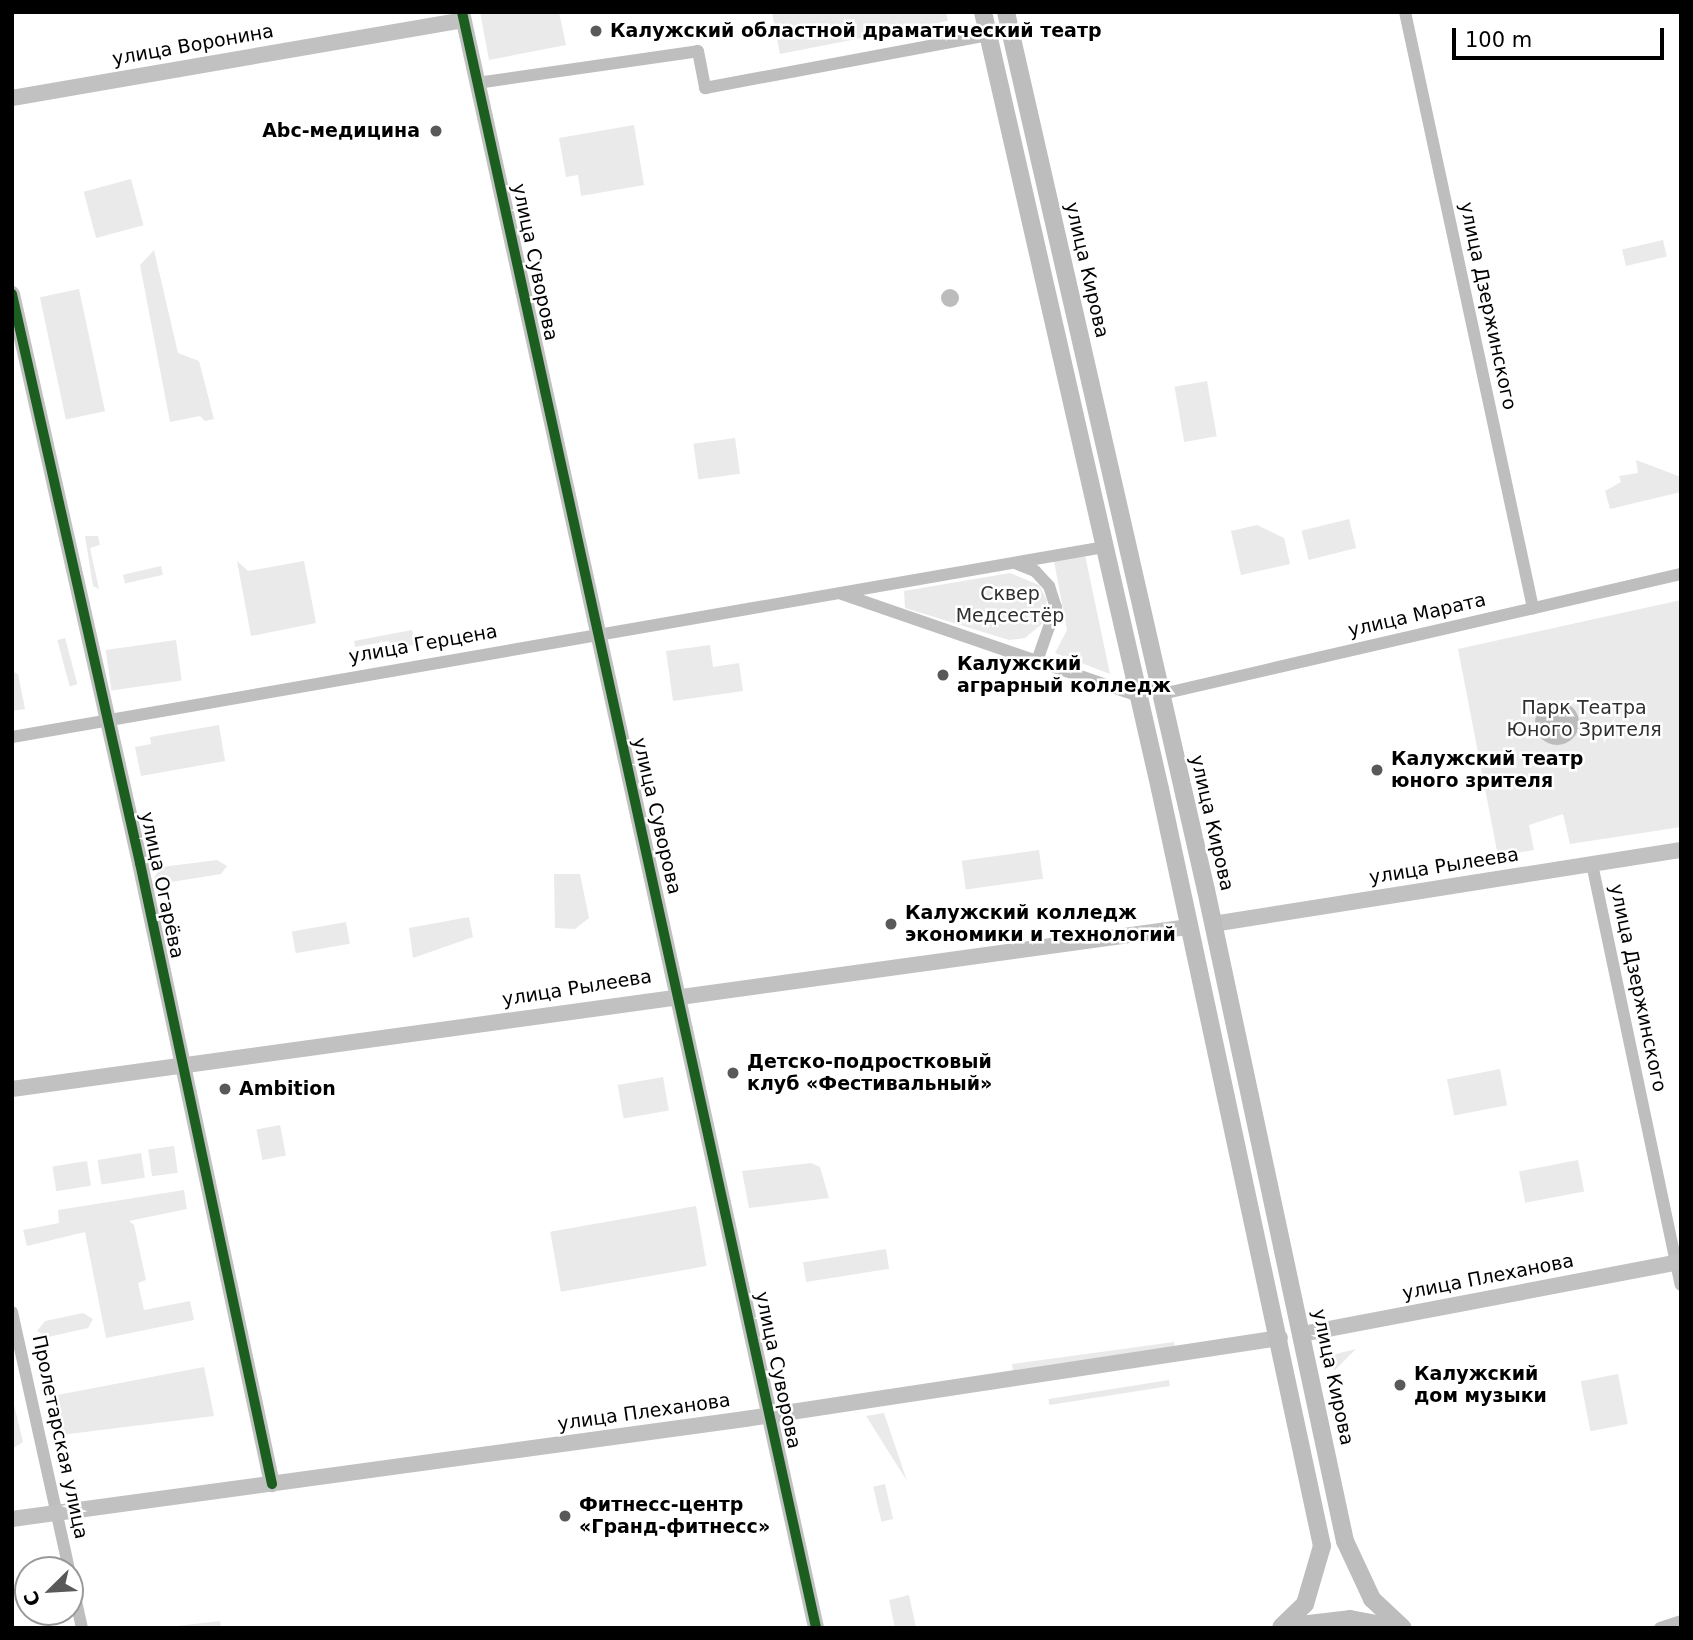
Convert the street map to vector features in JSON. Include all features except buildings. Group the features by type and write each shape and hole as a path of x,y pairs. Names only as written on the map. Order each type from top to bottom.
{"main road":[{"path":"983,12 1280,1338 1322,1546 1306,1604 1280,1627"},
{"name":"улица Кирова","path":"1006,12 1162,694 1350,1558 1372,1598 1401,1628"},
{"path":"1189,927 1213,924"},
{"path":"1280,1338 1302,1334"},
{"path":"1280,1627 1350,1619 1401,1628"}],"street":[{"name":"улица Дзержинского","path":"1405,12 1533,608"},
{"name":"улица Суворова","path":"463,16 816,1628"},
{"name":"улица Воронина","path":"12,98 463,16"},
{"path":"477,83 698,51 705,88 988,35"},
{"name":"улица Огарёва","path":"12,294 108,720 272,1484"},
{"name":"улица Герцена","path":"12,737 598,632 842,594 1104,547"},
{"path":"1015,563 1035,571 1049,586 1056,607 1037,662"},
{"name":"улица Марата","path":"1162,694 1681,574"},
{"name":"улица Герцена","path":"842,594 1138,696"},
{"name":"улица Рылеева","path":"1213,924 1681,850"},
{"name":"улица Дзержинского","path":"1592,864 1681,1285"},
{"name":"улица Рылеева","path":"12,1089 679,994 1189,927"},
{"name":"улица Плеханова","path":"1302,1334 1678,1263"},
{"name":"Пролетарская улица","path":"12,1312 66,1556"},
{"name":"улица Плеханова","path":"12,1520 768,1416 1280,1338"},
{"path":"1660,1628 1681,1621"}],"green space":[{"path":"480,12 559,12 566,45 489,60"},
{"path":"772,12 946,12 948,21 780,54"},
{"path":"634,125 644,185 581,196 578,175 566,177 559,138"},
{"path":"131,179 143,225 96,238 84,192"},
{"path":"1663,240 1667,257 1626,266 1622,249"},
{"path":"154,250 178,353 199,361 214,419 205,421 200,416 170,422 140,265"},
{"path":"79,289 105,411 66,420 40,297"},
{"path":"1207,381 1217,436 1184,442 1175,387"},
{"path":"735,438 740,474 698,479 693,444"},
{"path":"1636,460 1681,477 1681,492 1610,509 1605,491 1621,482 1619,476 1638,473"},
{"path":"1349,519 1356,548 1309,560 1301,531"},
{"path":"1257,525 1284,538 1290,564 1241,575 1231,531"},
{"path":"85,536 98,536 100,545 90,548 99,589 93,586"},
{"name":"Сквер Медсестёр","path":"1085,555 1110,674 1055,653 1067,630 1054,561"},
{"path":"237,561 248,571 304,561 316,623 251,636"},
{"path":"161,566 163,575 125,584 123,575"},
{"name":"Сквер Медсестёр","path":"1010,573 1039,585 1047,600 1044,622 1025,638 1009,640 905,608 904,591"},
{"name":"Парк Театра Юного Зрителя","path":"1681,600 1681,827 1570,844 1563,814 1529,825 1534,850 1498,856 1458,649"},
{"path":"412,630 415,645 391,649 389,641 355,647 354,641"},
{"path":"65,638 77,684 70,686 57,640"},
{"path":"176,640 182,681 111,690 106,650"},
{"path":"710,645 713,667 739,663 743,691 673,701 666,651"},
{"path":"12,671 18,674 25,709 12,711"},
{"path":"219,725 225,761 141,776 135,747 151,744 150,737"},
{"path":"1039,850 1043,879 966,890 962,861"},
{"path":"217,860 227,866 221,874 165,883 154,877 162,867"},
{"path":"554,874 580,874 589,918 575,929 555,928"},
{"path":"469,917 473,937 413,958 409,928"},
{"path":"346,922 350,944 296,953 292,932"},
{"path":"1500,1069 1507,1105 1454,1116 1447,1079"},
{"path":"663,1077 669,1110 624,1118 618,1085"},
{"path":"280,1125 286,1155 262,1160 256,1130"},
{"path":"174,1146 178,1173 152,1176 148,1150"},
{"path":"141,1153 145,1178 101,1185 98,1160"},
{"path":"1578,1160 1584,1191 1525,1203 1519,1171"},
{"path":"87,1161 91,1186 56,1191 52,1166"},
{"path":"811,1163 820,1167 829,1198 749,1208 742,1171"},
{"path":"184,1190 187,1209 129,1221 134,1225 146,1280 138,1283 144,1310 190,1301 194,1320 106,1338 85,1232 27,1246 23,1230 59,1223 58,1210"},
{"path":"696,1206 707,1266 561,1292 550,1232"},
{"path":"886,1249 889,1269 806,1282 803,1262"},
{"path":"83,1313 93,1319 88,1328 48,1337 37,1331 45,1321"},
{"path":"1174,1342 1175,1348 1013,1372 1012,1364"},
{"path":"1356,1349 1334,1371 1332,1355"},
{"path":"204,1367 214,1416 61,1435 52,1396"},
{"path":"1618,1374 1628,1424 1590,1431 1581,1381"},
{"path":"1169,1380 1170,1386 1049,1405 1049,1399"},
{"path":"12,1396 23,1442 12,1449"},
{"path":"884,1413 907,1481 866,1416"},
{"path":"885,1484 893,1519 881,1522 873,1487"},
{"path":"909,1595 916,1628 895,1628 889,1600"},
{"path":"220,1621 221,1628 177,1628 177,1626"}],"shaded area":[{"path":"950,289 956,292 959,298 956,304 950,307 944,304 941,298 944,292"},
{"path":"1557,701 1566,702 1573,707 1578,714 1578,732 1573,739 1566,744 1557,745 1548,744 1541,739 1536,732 1535,723 1536,714 1541,707 1548,702"}],"cycle path":[{"path":"462,12 816,1628"},
{"path":"12,294 140,863 272,1484"}],"place":[{"name":"Калужский областной драматический театр","path":"596,31"},
{"name":"Abc-медицина","path":"436,131"},
{"name":"Калужский аграрный колледж","path":"943,675"},
{"name":"Калужский театр юного зрителя","path":"1377,770"},
{"name":"Калужский колледж экономики и технологий","path":"891,924"},
{"name":"Детско-подростковый клуб «Фестивальный»","path":"733,1073"},
{"name":"Ambition","path":"225,1089"},
{"name":"Калужский дом музыки","path":"1400,1385"},
{"name":"Фитнесс-центр «Гранд-фитнесс»","path":"565,1516"}]}
